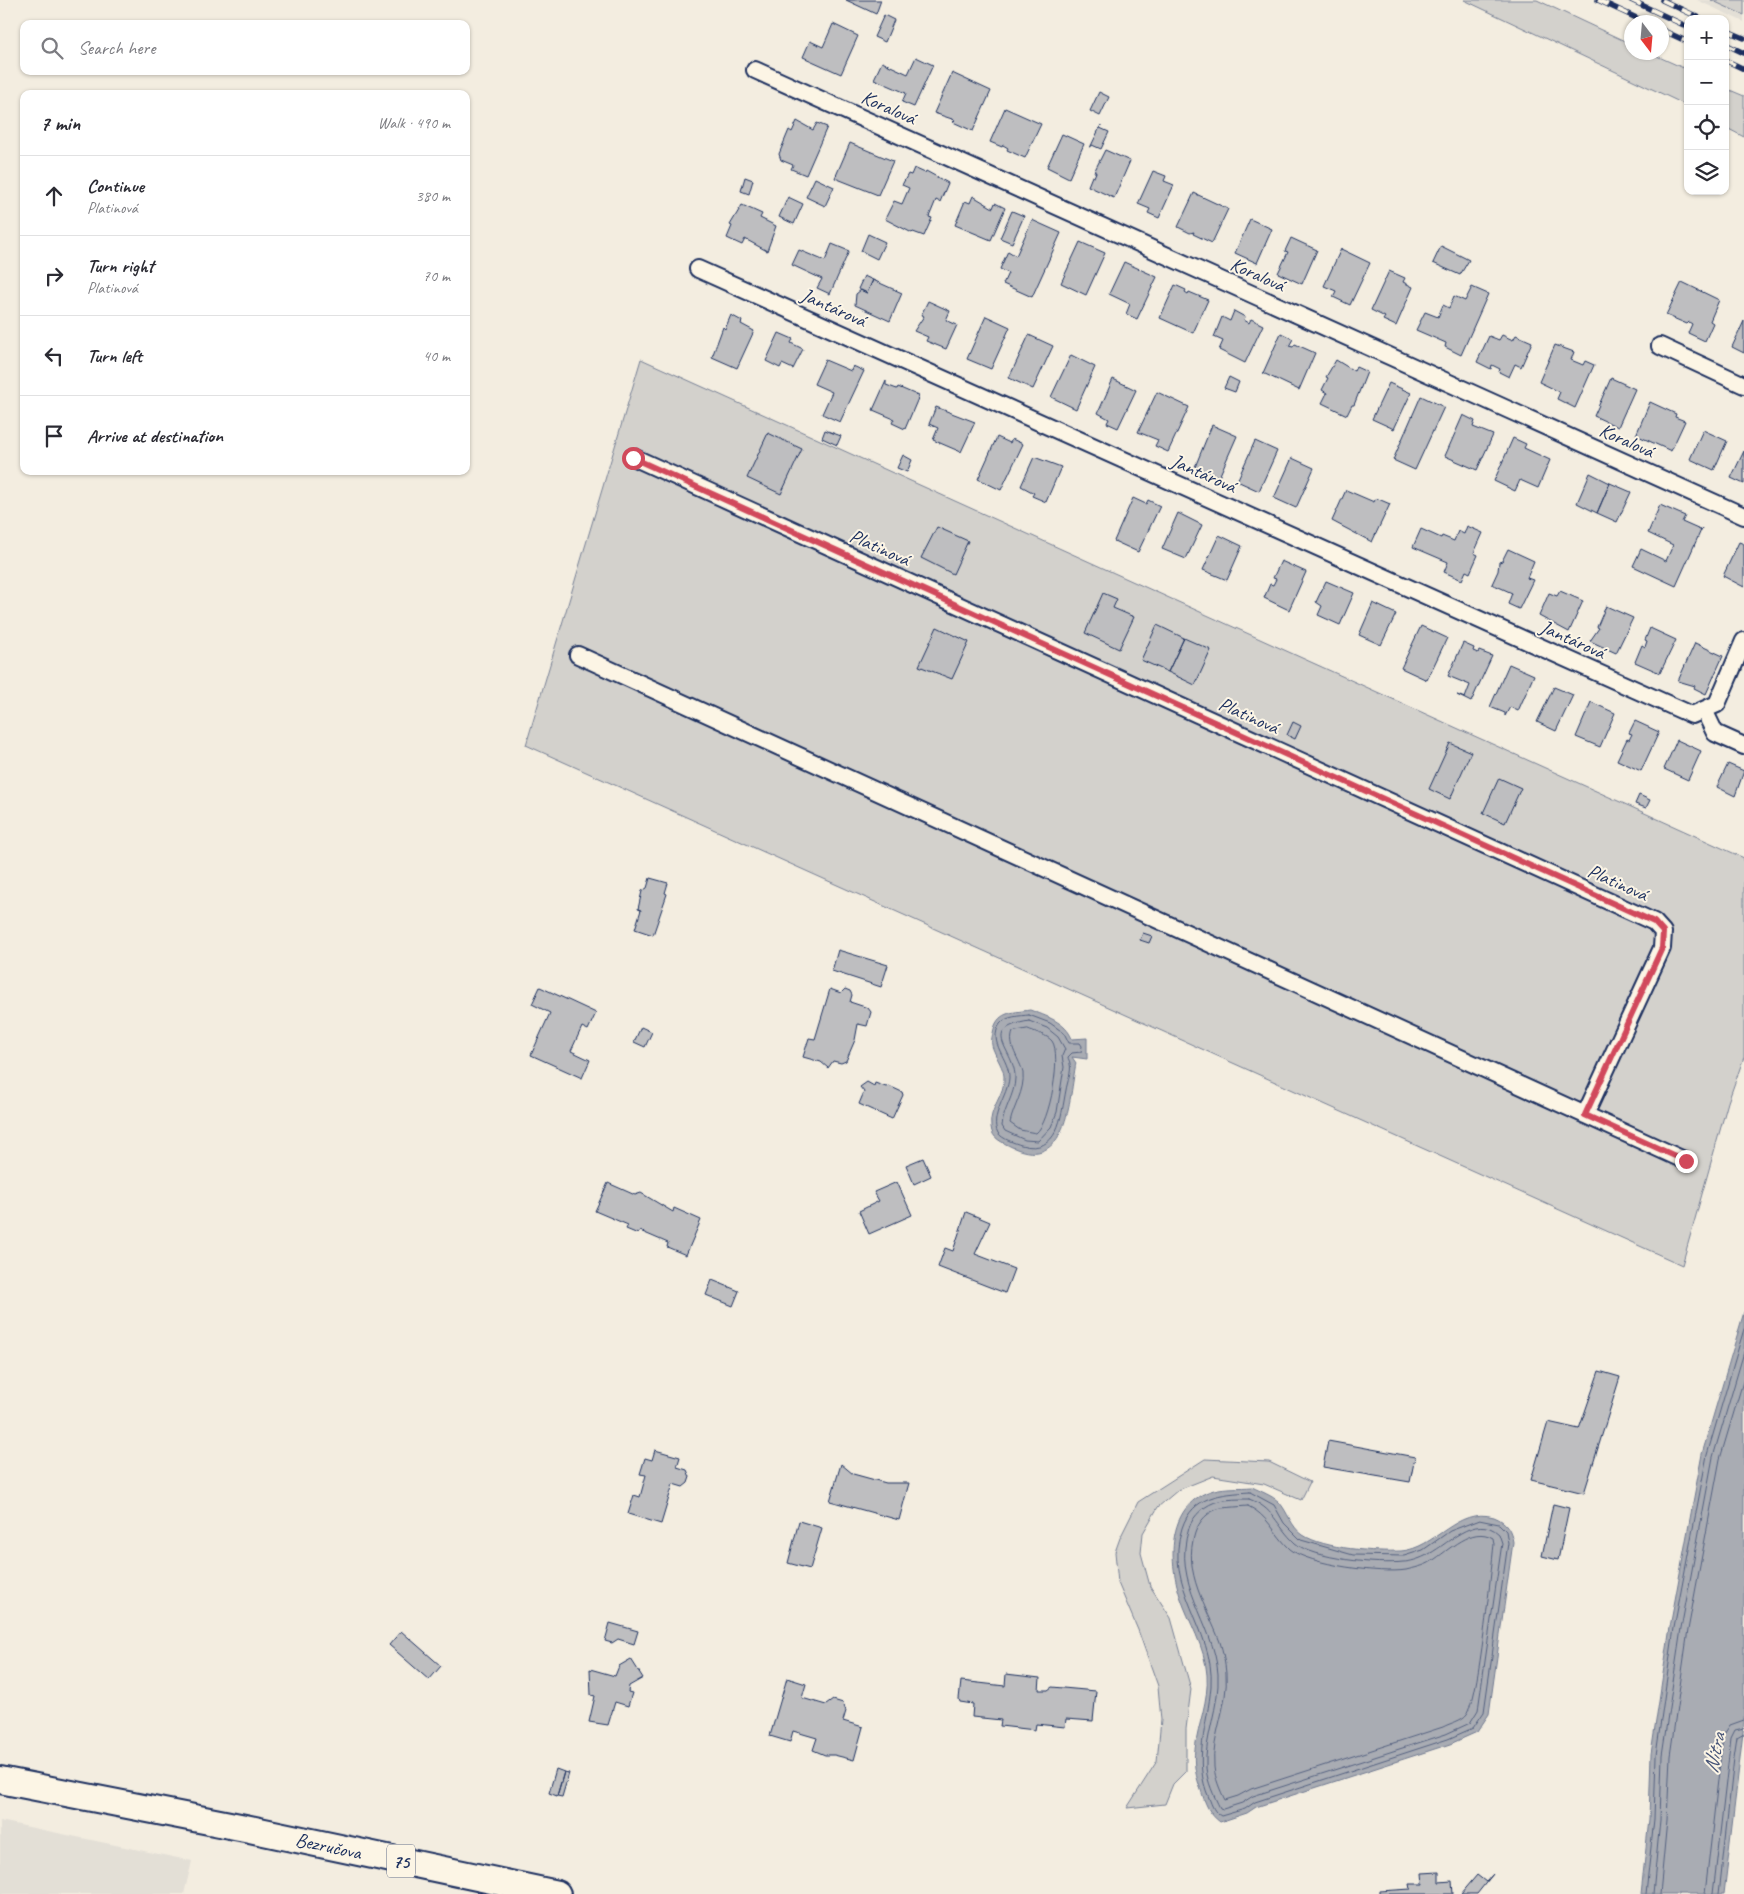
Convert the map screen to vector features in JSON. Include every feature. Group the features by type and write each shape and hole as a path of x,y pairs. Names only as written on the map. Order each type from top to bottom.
{"main road":[{"name":"Bezručova","path":"0,1780 245,1828 557,1894"}],"street":[{"name":"Koralová","path":"755,70 1744,516"},
{"name":"Jantárová","path":"698,269 1698,712"},
{"path":"1660,346 1744,385"},
{"name":"Platinová","path":"633,458 1654,922 1663,932 1662,948 1585,1115"},
{"path":"1744,641 1717,704 1698,712 1715,733 1744,746"},
{"path":"578,655 1686,1161"}],"shaded area":[{"path":"1464,0 1537,0 1624,41 1624,60 1666,60 1684,68 1684,104"},
{"path":"1697,0 1744,0 1744,22"},
{"path":"1711,0 1744,0 1744,15"},
{"path":"1729,90 1744,96 1744,137 1729,129"},
{"path":"641,359 1744,858 1744,1057 1728,1102 1682,1265 526,745"},
{"path":"1205,1459 1269,1462 1310,1482 1301,1500 1264,1484 1213,1476 1178,1490 1158,1507 1143,1533 1141,1553 1150,1586 1171,1618 1191,1689 1186,1729 1186,1771 1173,1784 1165,1804 1127,1808 1157,1761 1161,1720 1158,1686 1138,1630 1118,1583 1115,1552 1138,1502"},
{"path":"0,1821 192,1861 184,1894 0,1894"}],"water":[{"path":"1030,1010 1049,1017 1060,1024 1072,1039 1087,1038 1087,1059 1072,1057 1076,1063 1071,1095 1062,1128 1055,1141 1045,1150 1031,1152 1012,1147 998,1140 993,1134 991,1127 992,1114 1004,1083 1002,1069 992,1045 995,1026 1001,1017 1006,1014"},
{"name":"Nitra","path":"1744,1312 1744,1724 1724,1894 1641,1894 1649,1819 1651,1754 1670,1627 1702,1454"},
{"path":"1252,1487 1279,1502 1299,1532 1312,1540 1324,1544 1350,1549 1378,1551 1413,1549 1457,1522 1481,1515 1494,1517 1502,1521 1510,1530 1513,1542 1489,1714 1477,1732 1450,1744 1256,1807 1247,1813 1220,1822 1210,1812 1206,1804 1195,1770 1196,1740 1206,1694 1206,1664 1200,1644 1180,1596 1176,1581 1173,1550 1179,1519 1187,1507 1199,1497 1219,1489"}],"building":[{"path":"846,0 881,0 876,14"},
{"path":"884,15 894,20 885,42 874,37"},
{"path":"833,24 858,36 841,74 803,57 810,41 823,47"},
{"path":"916,57 933,65 914,107 902,102 906,93 874,79 882,62 908,74"},
{"path":"952,73 991,91 973,131 953,122 955,120 934,113"},
{"path":"1099,92 1109,97 1100,116 1090,111"},
{"path":"1005,108 1041,124 1025,158 1007,150 1008,148 1003,145 1002,147 990,142"},
{"path":"797,121 813,130 817,123 827,127 806,175 791,169 793,165 781,160 779,154 789,130 792,132"},
{"path":"1101,125 1100,128 1109,132 1101,149 1092,145 1090,148"},
{"path":"1062,134 1084,144 1069,178 1047,167"},
{"path":"850,143 893,161 878,195 835,178"},
{"path":"1105,150 1130,161 1114,198 1088,186 1092,176 1094,177 1096,172 1094,172"},
{"path":"914,168 925,173 926,171 948,183 940,202 936,200 929,217 932,218 924,236 912,233 885,219 894,201 902,204 909,188 902,185 908,174 911,175"},
{"path":"1153,171 1166,176 1164,181 1174,185 1159,218 1148,213 1150,209 1138,204"},
{"path":"745,177 753,180 749,194 741,191"},
{"path":"815,178 834,187 825,206 806,197"},
{"path":"1194,193 1228,209 1212,243 1193,234 1194,232 1190,233 1178,227"},
{"path":"973,196 993,208 995,203 1005,208 991,240 955,225 965,201 970,203"},
{"path":"788,197 803,204 794,224 779,217"},
{"path":"742,205 762,214 760,218 776,226 767,251 745,239 742,245 727,238 732,226 730,225"},
{"path":"1012,211 1024,216 1012,243 1000,238"},
{"path":"1250,219 1272,229 1257,263 1235,253"},
{"path":"1032,220 1061,233 1032,297 1003,284 1008,273 1000,269 1008,251 1016,256"},
{"path":"868,234 885,242 877,259 861,251"},
{"path":"1291,238 1317,250 1302,284 1278,273 1288,252 1285,251"},
{"path":"1080,242 1105,253 1086,295 1061,283"},
{"path":"832,244 849,251 830,294 817,288 822,279 792,265 799,250 825,261"},
{"path":"1441,246 1469,260 1460,275 1433,263"},
{"path":"1341,249 1370,263 1350,305 1333,297 1336,291 1324,286"},
{"path":"1124,262 1157,277 1137,319 1126,314 1130,304 1109,294"},
{"path":"1389,271 1405,278 1403,282 1413,287 1396,326 1383,320 1385,317 1371,310"},
{"path":"864,276 873,280 867,293 858,289"},
{"path":"873,280 902,293 890,321 855,305 856,294 861,290 867,293"},
{"path":"1682,282 1719,300 1710,321 1713,323 1705,341 1688,333 1692,324 1689,322 1687,324 1666,315"},
{"path":"1175,285 1186,290 1185,292 1188,294 1189,292 1208,300 1193,333 1160,318"},
{"path":"1472,287 1488,294 1461,355 1445,347 1446,343 1416,330 1425,312 1438,317 1443,305 1449,308 1454,296 1465,301"},
{"path":"928,301 950,311 946,320 957,325 946,349 926,341 928,337 914,331 924,316 921,315"},
{"path":"1234,311 1245,317 1244,320 1249,323 1251,319 1263,325 1245,363 1219,350 1223,341 1214,337 1222,317 1230,321"},
{"path":"731,315 742,321 741,324 754,331 737,368 712,357 723,327 725,329"},
{"path":"986,316 1010,327 991,369 967,359"},
{"path":"1744,321 1744,353 1732,347"},
{"path":"779,333 793,339 791,343 803,349 793,369 782,364 780,368 766,361"},
{"path":"1281,333 1293,339 1289,346 1293,347 1295,344 1315,353 1299,390 1263,373"},
{"path":"1029,335 1053,346 1033,389 1009,378"},
{"path":"1502,335 1513,340 1516,335 1532,342 1521,367 1515,364 1509,377 1499,372 1500,369 1492,365 1491,369 1477,362 1489,336 1499,340"},
{"path":"1555,345 1574,352 1571,360 1583,365 1585,361 1594,365 1575,408 1557,399 1560,392 1539,382"},
{"path":"1071,355 1095,367 1076,409 1051,397"},
{"path":"825,360 851,371 853,366 864,371 840,422 822,414 832,392 814,384"},
{"path":"1336,360 1354,371 1356,367 1367,372 1354,405 1352,405 1347,415 1322,403 1327,393 1322,390 1328,378 1326,377"},
{"path":"1229,377 1239,382 1235,392 1224,388"},
{"path":"1611,378 1635,389 1618,427 1594,416"},
{"path":"1113,379 1136,390 1118,428 1107,423 1109,419 1098,413"},
{"path":"886,381 886,385 897,389 898,387 919,396 905,429 892,423 894,419 873,410"},
{"path":"1389,383 1411,393 1394,429 1372,419"},
{"path":"1157,392 1189,407 1168,452 1155,446 1158,440 1138,432"},
{"path":"1421,396 1444,407 1415,470 1393,460"},
{"path":"1650,402 1676,414 1675,417 1685,421 1671,451 1636,435"},
{"path":"936,407 975,422 961,452 933,440 938,428 929,424"},
{"path":"1463,415 1475,421 1473,427 1493,435 1477,470 1445,456"},
{"path":"1212,425 1237,436 1219,477 1195,467"},
{"path":"825,430 841,436 837,445 822,438"},
{"path":"1703,430 1727,441 1714,470 1690,459"},
{"path":"768,433 802,449 781,494 747,478"},
{"path":"997,437 1010,443 1012,439 1023,444 1001,490 978,479"},
{"path":"1513,438 1526,444 1524,448 1550,460 1538,488 1520,480 1515,491 1494,481"},
{"path":"1255,441 1277,451 1259,491 1237,481"},
{"path":"1744,451 1744,484 1731,478"},
{"path":"903,455 912,460 907,472 897,468"},
{"path":"1034,457 1061,467 1046,502 1032,496 1034,493 1021,486"},
{"path":"1292,458 1314,468 1296,508 1274,498"},
{"path":"1590,473 1610,483 1597,513 1577,503"},
{"path":"1610,483 1631,492 1617,522 1597,513"},
{"path":"1346,490 1374,502 1376,498 1390,504 1372,542 1332,521"},
{"path":"1133,498 1146,504 1148,500 1160,506 1138,552 1114,541"},
{"path":"1660,505 1685,516 1682,522 1700,530 1702,528 1676,586 1633,566 1641,549 1666,561 1673,545 1648,533"},
{"path":"1178,513 1202,525 1186,559 1162,549"},
{"path":"1467,526 1483,533 1474,553 1478,555 1470,573 1466,571 1462,580 1444,572 1448,562 1413,547 1421,529 1441,538 1442,536 1454,541 1458,531 1464,534"},
{"path":"937,527 968,541 953,574 921,558"},
{"path":"1219,535 1242,546 1227,580 1203,570"},
{"path":"1739,542 1744,544 1744,587 1723,576"},
{"path":"1508,549 1534,561 1527,578 1533,580 1519,609 1508,604 1512,593 1492,584 1498,571 1499,562 1502,561"},
{"path":"1281,561 1306,572 1289,610 1264,598 1270,584 1273,585 1276,579 1273,578"},
{"path":"1326,581 1354,593 1340,625 1318,615 1322,606 1316,602"},
{"path":"1560,591 1583,601 1569,632 1539,616 1549,593 1557,596"},
{"path":"1103,593 1117,599 1113,608 1134,617 1119,649 1085,633"},
{"path":"1373,603 1396,614 1381,645 1359,635"},
{"path":"1606,606 1633,618 1616,653 1590,641 1599,628 1597,627"},
{"path":"1157,625 1184,638 1168,672 1141,660"},
{"path":"1421,626 1447,638 1427,680 1401,668"},
{"path":"937,627 969,642 952,679 919,666"},
{"path":"1650,628 1676,640 1660,673 1635,662 1642,645 1645,647 1647,641 1645,640"},
{"path":"1184,638 1211,650 1195,685 1168,672"},
{"path":"1463,643 1474,648 1473,651 1478,653 1479,651 1492,656 1471,702 1457,695 1465,698 1470,685 1448,676"},
{"path":"1695,643 1723,656 1706,694 1694,688 1695,686 1678,681"},
{"path":"1509,664 1534,675 1518,711 1510,707 1505,716 1505,713 1490,707"},
{"path":"1554,687 1573,695 1556,731 1537,722"},
{"path":"1591,702 1615,713 1600,747 1576,737"},
{"path":"1635,721 1659,732 1641,771 1617,760 1627,739 1629,740 1632,734 1629,733"},
{"path":"1293,722 1301,726 1295,739 1287,735"},
{"path":"1677,740 1701,751 1688,780 1664,769"},
{"path":"1450,743 1471,752 1450,799 1429,789"},
{"path":"1728,764 1744,771 1735,796 1717,787"},
{"path":"1499,778 1521,788 1505,823 1483,813"},
{"path":"1639,795 1650,800 1646,808 1635,804"},
{"path":"650,878 668,883 665,893 667,894 653,935 635,929 641,910 638,909 642,891 647,888"},
{"path":"1143,933 1152,936 1149,943 1140,940"},
{"path":"838,950 888,965 881,987 832,971"},
{"path":"540,987 596,1013 588,1030 582,1027 571,1051 590,1060 582,1078 531,1055 550,1013 532,1004"},
{"path":"830,989 841,993 845,989 850,991 852,995 850,1002 868,1008 871,1012 867,1026 858,1024 855,1040 846,1061 841,1063 833,1061 828,1068 821,1062 803,1057 809,1038 815,1039"},
{"path":"641,1027 652,1032 645,1047 634,1042"},
{"path":"867,1082 874,1086 875,1083 886,1087 889,1086 902,1092 903,1095 892,1119 859,1104 864,1092 860,1087"},
{"path":"923,1158 931,1176 914,1184 906,1165"},
{"path":"897,1182 912,1215 869,1234 859,1211 879,1201 874,1192"},
{"path":"608,1183 635,1195 641,1193 673,1212 674,1208 701,1220 686,1255 667,1247 668,1243 640,1231 638,1234 626,1229 628,1225 595,1211"},
{"path":"966,1212 990,1222 975,1254 1014,1269 1005,1293 938,1267 945,1248 953,1251"},
{"path":"712,1280 739,1291 733,1306 706,1295"},
{"path":"1599,1371 1620,1377 1584,1493 1531,1480 1548,1422 1579,1429"},
{"path":"1328,1441 1415,1457 1410,1482 1323,1467"},
{"path":"655,1450 680,1457 677,1467 687,1470 690,1477 688,1483 683,1487 673,1484 661,1524 628,1514 634,1495 640,1497 646,1475 640,1474 645,1458 652,1460"},
{"path":"841,1464 853,1474 886,1483 909,1483 899,1520 830,1501"},
{"path":"1553,1504 1569,1508 1558,1560 1542,1556"},
{"path":"799,1521 822,1528 810,1569 788,1563"},
{"path":"610,1623 638,1631 634,1644 618,1639 612,1643 605,1641"},
{"path":"401,1631 441,1666 429,1680 389,1645"},
{"path":"631,1659 643,1678 629,1686 628,1692 632,1693 628,1706 615,1702 608,1725 589,1722 595,1696 591,1695 590,1669 615,1676 619,1666"},
{"path":"1006,1674 1040,1678 1039,1690 1048,1690 1052,1687 1096,1691 1093,1721 1066,1719 1065,1727 1036,1724 1035,1730 1000,1726 1001,1720 972,1717 973,1704 960,1702 959,1699 961,1681 1005,1686"},
{"path":"787,1678 806,1684 802,1698 826,1705 833,1700 843,1703 846,1711 843,1721 863,1727 854,1760 834,1755 825,1755 813,1750 817,1738 793,1731 790,1742 770,1736"},
{"path":"556,1769 564,1772 557,1796 549,1793"},
{"path":"564,1772 569,1773 562,1797 557,1796"},
{"path":"1439,1872 1439,1882 1452,1881 1453,1894 1380,1894 1380,1891 1411,1889 1410,1884 1423,1884 1422,1873"},
{"path":"1493,1874 1477,1894 1461,1894 1477,1875 1486,1882"}],"railway":[{"path":"1598,0 1630,15"},
{"path":"1631,0 1684,25"},
{"path":"1662,0 1694,15"},
{"path":"1729,32 1744,38"},
{"path":"1669,33 1684,40"},
{"path":"1729,46 1744,53"},
{"path":"1729,62 1744,69"}],"route":[{"path":"633,458 1654,922 1663,932 1662,948 1585,1115 1686,1161"}]}
